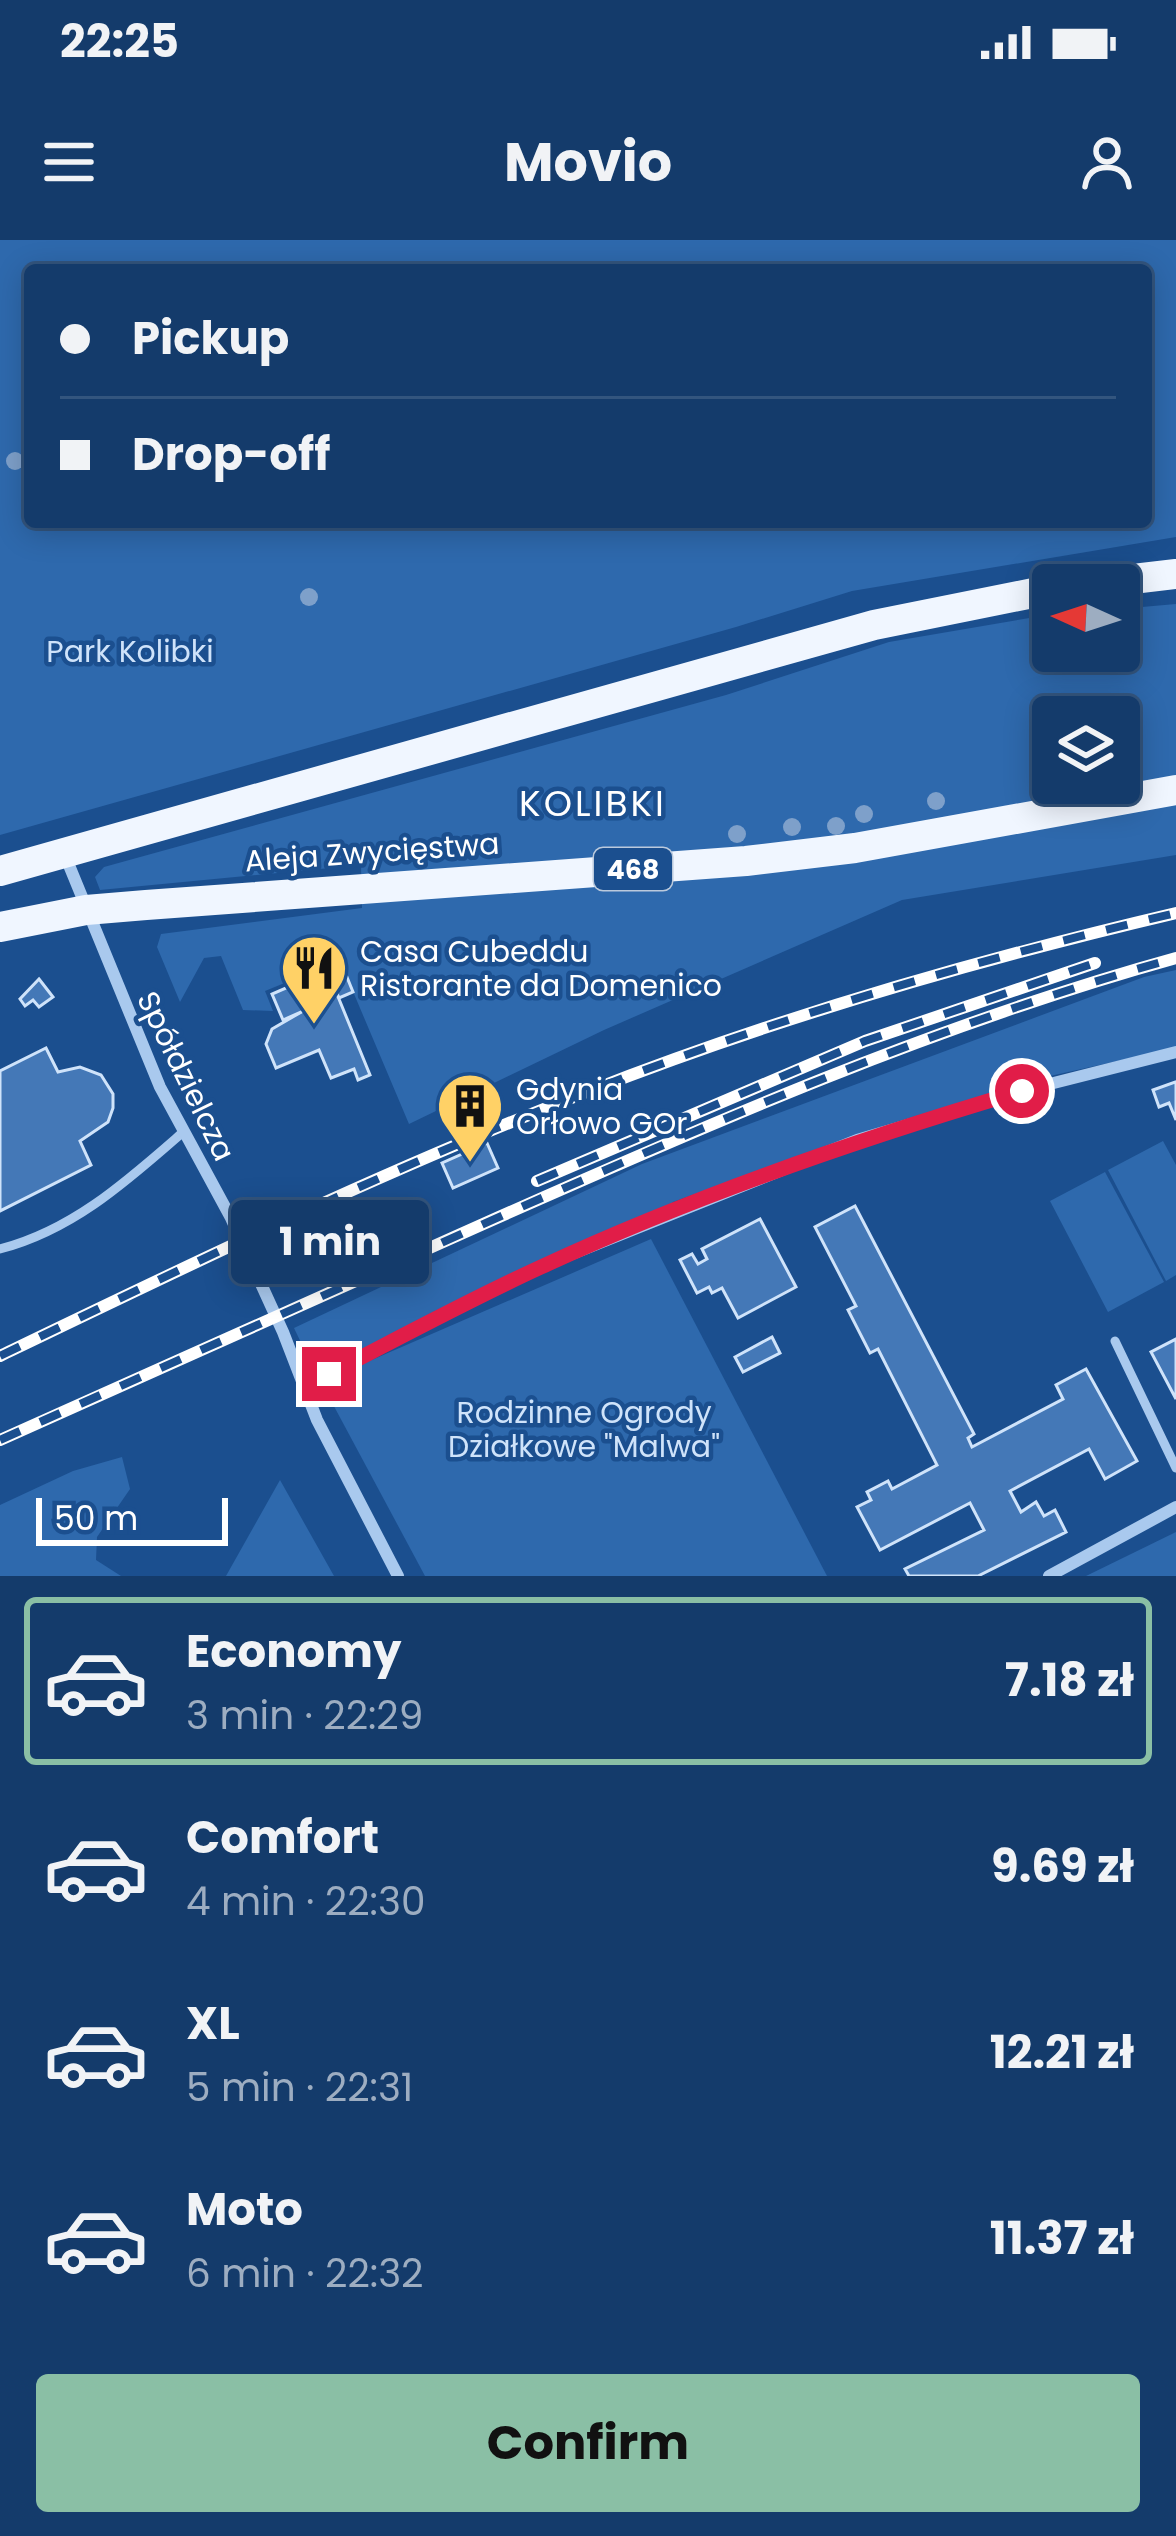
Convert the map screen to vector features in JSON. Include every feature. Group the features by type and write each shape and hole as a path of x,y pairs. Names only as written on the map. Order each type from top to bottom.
{"main road":[{"path":"1140,578 1176,574"},
{"name":"Aleja Zwycięstwa","path":"0,871 874,625 1032,593"},
{"name":"Aleja Zwycięstwa","path":"0,927 86,910 746,861 855,848 1176,790"}],"street":[{"name":"Spółdzielcza","path":"63,851 182,1133 248,1254 302,1388 398,1576"},
{"path":"302,1388 542,1266 857,1140 1176,1052"},
{"path":"1049,1576 1176,1507"}],"lane":[{"path":"0,1250 29,1242 110,1196 182,1133"},
{"path":"1115,1341 1176,1468"}],"green space":[{"name":"Park Kolibki","path":"0,240 1176,240 1176,537 852,591 0,835"},
{"path":"1176,604 1176,855 902,900 604,1030 409,1124 338,956 265,991 273,1011 243,1010 221,956 204,958 180,1002 157,947 161,934 362,908 361,865 100,890 95,877 104,867 726,695 889,642 1032,618 1032,672 1140,672 1140,607"},
{"path":"1176,970 1176,1048 1050,1076 886,1125 673,1202 658,1217 317,1376 294,1328 642,1164 1144,977"},
{"path":"1163,1141 1176,1165 1176,1275 1166,1281 1108,1170"},
{"path":"1105,1172 1164,1282 1108,1312 1050,1201"},
{"name":"Rodzinne Ogrody Działkowe \"Malwa\"","path":"651,1239 827,1576 425,1576 321,1382"},
{"path":"122,1457 130,1489 97,1537 96,1560 121,1576 0,1576 0,1505 73,1471"},
{"path":"280,1480 334,1576 226,1576"},
{"path":"1176,1532 1176,1576 1086,1576"}],"building":[{"path":"338,955 353,992 339,998 330,977 298,991 295,984 289,987 286,977"},
{"name":"Casa Cubeddu Ristorante da Domenico","path":"330,977 370,1075 358,1080 354,1069 331,1078 319,1050 276,1068 266,1044 272,1029 303,1011 295,992"},
{"path":"39,979 53,997 39,1007 33,1000 25,1006 20,999"},
{"path":"295,984 303,1011 283,1020 272,994"},
{"path":"46,1048 58,1072 80,1067 101,1075 113,1094 113,1108 108,1122 80,1141 91,1165 0,1211 0,1071"},
{"path":"1175,1082 1176,1120 1169,1103 1159,1107 1153,1090"},
{"name":"Gdynia Orłowo GOr","path":"487,1143 498,1168 453,1188 442,1163"},
{"path":"855,1206 974,1434 968,1438 972,1447 1063,1399 1056,1385 1086,1369 1137,1461 1105,1479 1089,1449 1010,1491 1021,1512 1036,1502 1044,1516 1055,1510 1066,1532 978,1576 909,1576 905,1569 984,1530 970,1503 880,1550 857,1507 871,1500 867,1492 888,1481 892,1489 937,1465 878,1349 870,1353 848,1310 856,1306 815,1227"},
{"path":"760,1219 796,1287 738,1318 722,1288 697,1293 680,1260 692,1254 698,1264 707,1259 702,1249"},
{"path":"772,1337 780,1353 743,1372 735,1357"},
{"path":"1176,1339 1176,1399 1151,1352"}],"railway":[{"path":"0,1356 364,1185 659,1065 878,992 1176,913"},
{"path":"0,1440 738,1114 999,1013 1176,958"},
{"path":"537,1181 865,1041 1095,963"}],"place":[{"name":"Casa Cubeddu Ristorante da Domenico","path":"314,1027"},
{"name":"Gdynia Orłowo GOr","path":"470,1165"}],"district":[{"name":"KOLIBKI","path":"593,803"}],"route":[{"path":"329,1374 542,1266 857,1140 1022,1091"}]}
